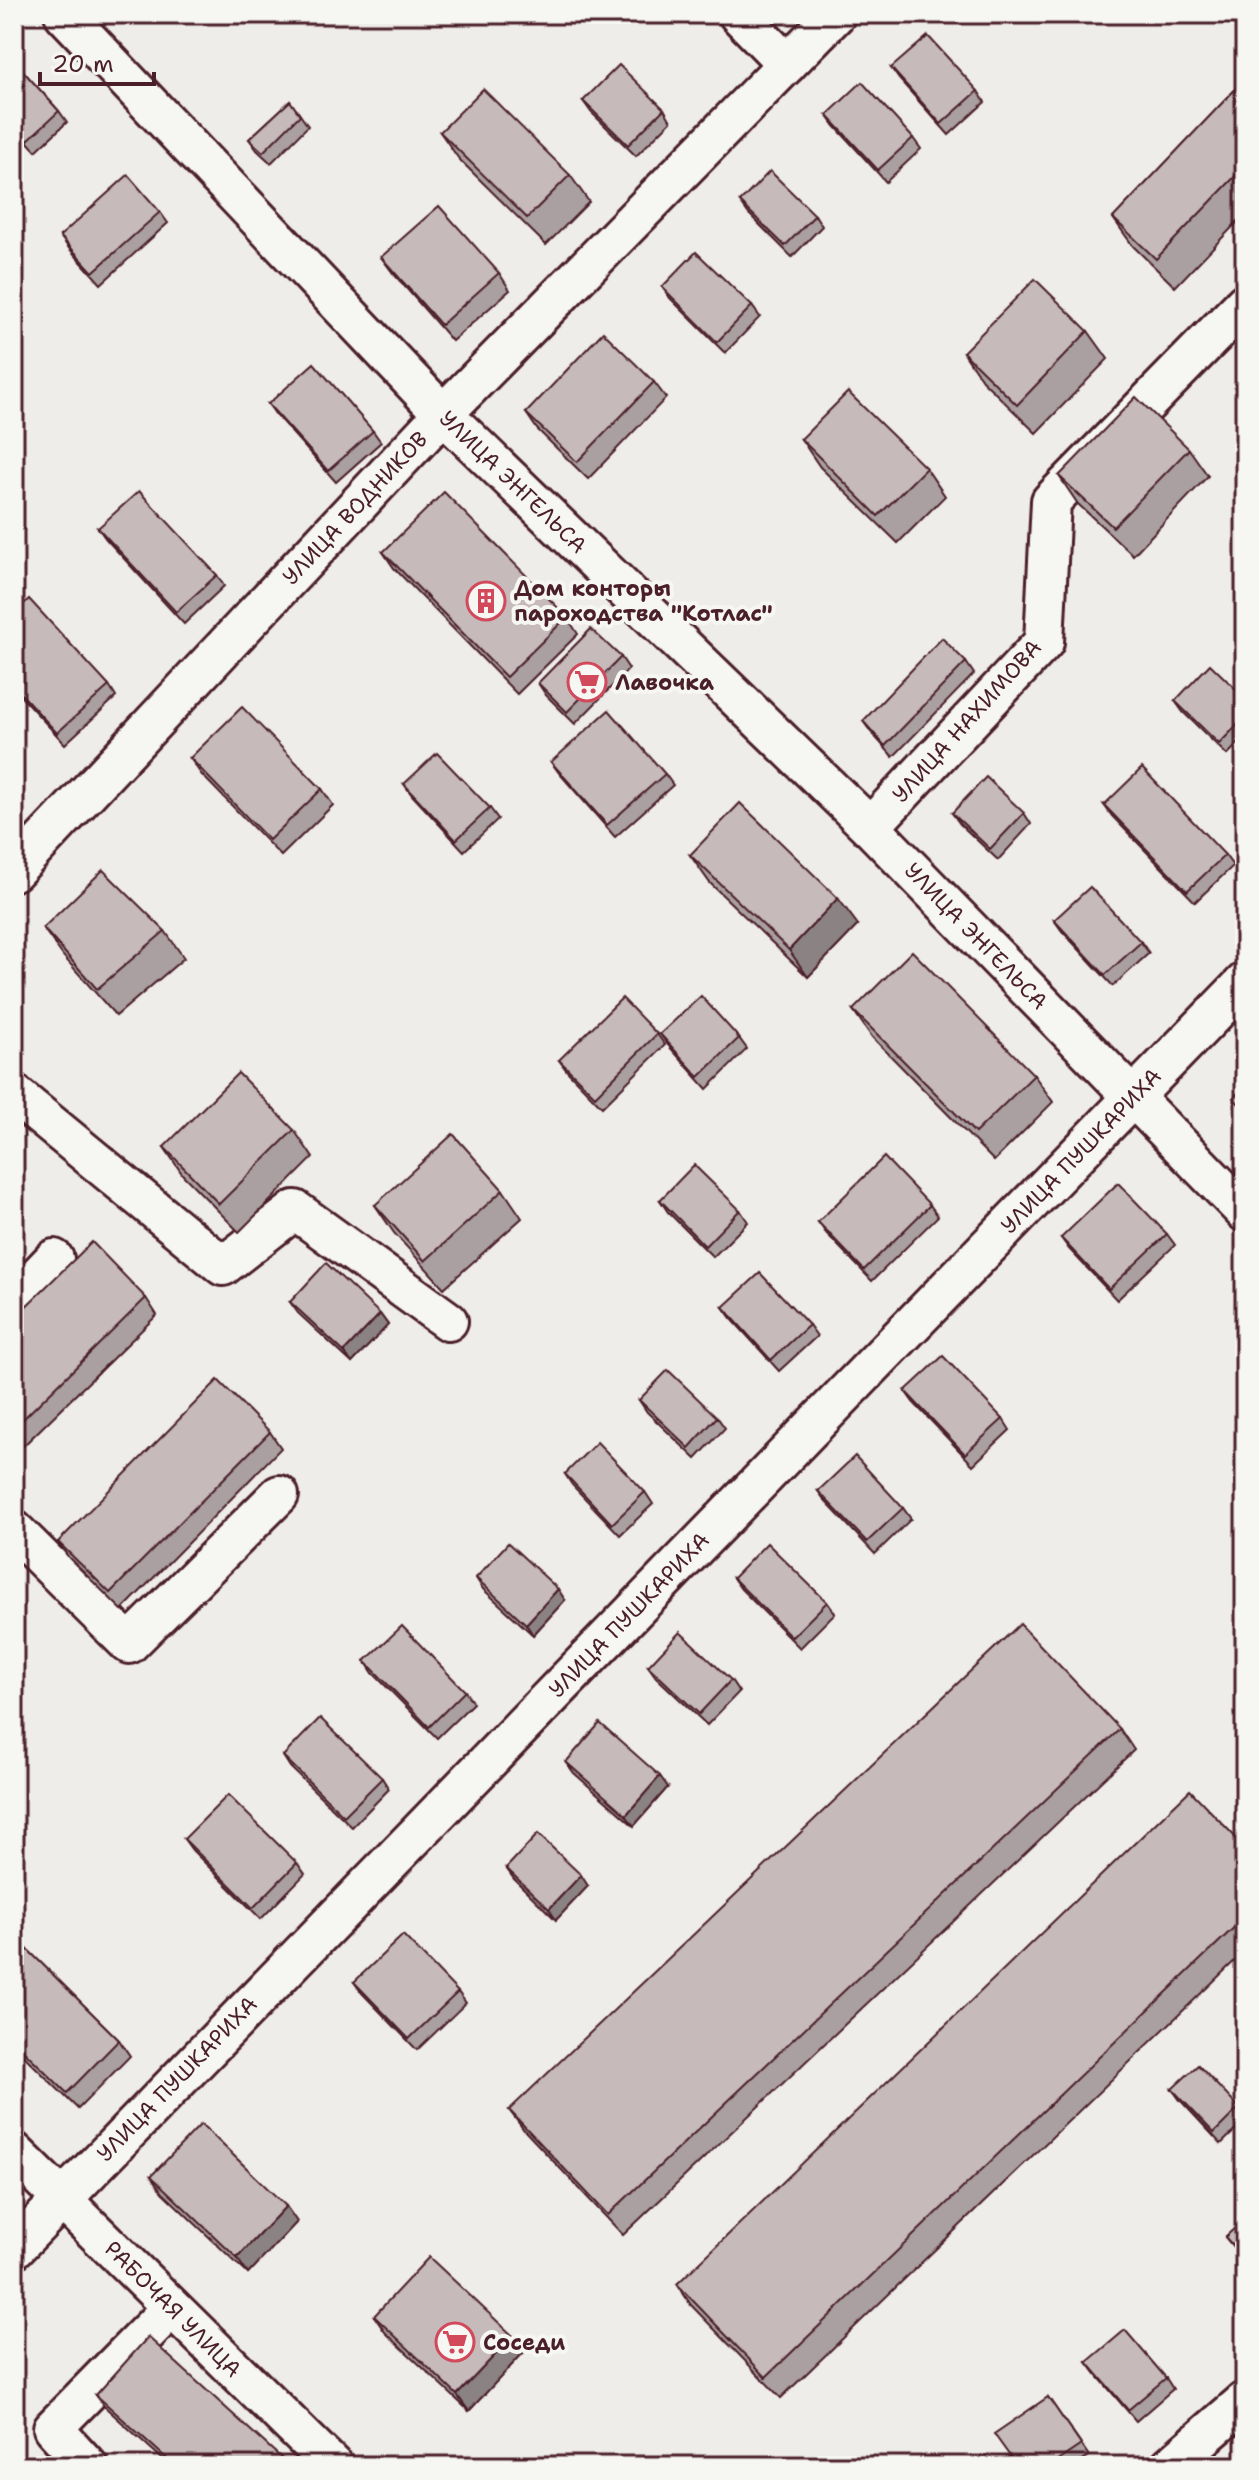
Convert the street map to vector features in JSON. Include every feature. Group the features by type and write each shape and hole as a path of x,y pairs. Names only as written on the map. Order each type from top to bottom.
{"street":[{"name":"УЛИЦА ЭНГЕЛЬСА","path":"64,14 443,414 870,827 1245,1212"},
{"path":"738,14 787,64"},
{"name":"УЛИЦА ВОДНИКОВ","path":"14,871 443,414 836,14"},
{"name":"УЛИЦА НАХИМОВА","path":"870,827 1044,642 1051,501 1245,303"},
{"name":"УЛИЦА ПУШКАРИХА","path":"14,2249 1245,982"},
{"path":"14,1094 223,1266 295,1210 448,1321"},
{"path":"14,1301 54,1259"},
{"path":"14,1530 129,1644 279,1495"},
{"name":"РАБОЧАЯ УЛИЦА","path":"14,2152 333,2466"},
{"path":"88,2466 53,2428 171,2308"},
{"path":"1170,2466 1245,2401"}],"building":[{"path":"928,36 978,91 941,124 891,68"},
{"path":"14,61 59,111 28,140 14,125"},
{"path":"619,65 664,109 628,145 583,101"},
{"path":"1245,79 1245,166 1156,259 1113,218"},
{"path":"862,82 913,138 878,170 827,115"},
{"path":"483,89 570,175 527,218 440,132"},
{"path":"290,101 300,115 263,152 249,139"},
{"path":"770,171 815,215 785,246 740,202"},
{"path":"128,175 160,212 93,272 60,236"},
{"path":"439,206 499,273 441,325 381,257"},
{"path":"696,252 752,306 717,342 662,287"},
{"path":"1035,279 1088,331 1017,405 963,352"},
{"path":"603,332 654,382 577,462 526,413"},
{"path":"314,363 373,431 328,471 268,404"},
{"path":"848,392 926,468 878,516 801,439"},
{"path":"1136,397 1189,449 1113,527 1059,476"},
{"path":"139,491 217,575 176,612 98,528"},
{"name":"Дом конторы пароходства \"Котлас\"","path":"444,492 567,617 506,677 383,552"},
{"path":"29,599 109,686 57,733 14,686 14,613"},
{"name":"Лавочка","path":"591,629 621,657 567,712 538,683"},
{"path":"942,638 966,662 885,746 863,721"},
{"path":"1210,664 1245,698 1245,717 1219,744 1175,701"},
{"path":"242,707 322,789 269,840 190,758"},
{"path":"609,710 665,774 607,825 551,762"},
{"path":"437,753 490,808 456,840 404,784"},
{"path":"1142,768 1225,855 1187,891 1104,805"},
{"path":"986,777 1024,813 990,849 952,813"},
{"path":"740,803 838,898 789,950 690,855"},
{"path":"103,870 165,931 97,989 43,928"},
{"path":"1090,887 1141,942 1105,975 1054,920"},
{"path":"912,951 1034,1075 975,1133 853,1010"},
{"path":"701,996 739,1038 699,1077 660,1034"},
{"path":"622,998 657,1034 595,1096 559,1060"},
{"path":"238,1073 294,1130 219,1204 164,1147"},
{"path":"1245,1086 1245,1110 1233,1098"},
{"path":"453,1134 503,1190 425,1261 375,1205"},
{"path":"884,1157 930,1205 864,1270 818,1222"},
{"path":"694,1165 740,1210 705,1246 660,1200"},
{"path":"1118,1183 1167,1234 1109,1289 1061,1238"},
{"path":"92,1242 146,1298 14,1428 14,1318"},
{"path":"326,1263 380,1314 344,1352 290,1302"},
{"path":"760,1273 809,1325 771,1360 723,1307"},
{"path":"943,1356 1003,1419 965,1454 905,1391"},
{"path":"668,1370 717,1417 689,1448 639,1400"},
{"path":"218,1380 270,1432 110,1593 58,1542"},
{"path":"597,1442 645,1492 612,1524 565,1474"},
{"path":"855,1456 903,1508 867,1542 818,1491"},
{"path":"508,1543 558,1589 526,1624 476,1578"},
{"path":"767,1543 827,1602 792,1637 733,1578"},
{"path":"1020,1624 1120,1729 608,2215 509,2110"},
{"path":"402,1626 465,1691 429,1727 365,1661"},
{"path":"680,1632 731,1680 699,1714 648,1666"},
{"path":"320,1718 382,1778 344,1816 283,1756"},
{"path":"600,1723 660,1776 626,1815 566,1762"},
{"path":"1190,1790 1245,1847 1245,1917 766,2377 677,2284"},
{"path":"228,1795 297,1863 253,1908 184,1839"},
{"path":"538,1834 581,1875 549,1909 506,1868"},
{"path":"403,1935 458,1992 409,2039 354,1982"},
{"path":"14,1936 119,2040 67,2093 14,2041"},
{"path":"1198,2065 1239,2108 1214,2133 1172,2089"},
{"path":"201,2124 286,2206 237,2258 151,2176"},
{"path":"1245,2219 1245,2259 1225,2237"},
{"name":"Соседи","path":"429,2257 513,2336 457,2395 374,2316"},
{"path":"1125,2330 1166,2378 1128,2410 1087,2362"},
{"path":"148,2337 290,2466 175,2466 96,2395"},
{"path":"1048,2397 1081,2445 1050,2466 1017,2466 994,2434"},
{"path":"14,2456 23,2466 14,2466"}],"place":[{"name":"Дом конторы пароходства \"Котлас\"","path":"486,601"},
{"name":"Лавочка","path":"587,682"},
{"name":"Соседи","path":"455,2342"}]}
